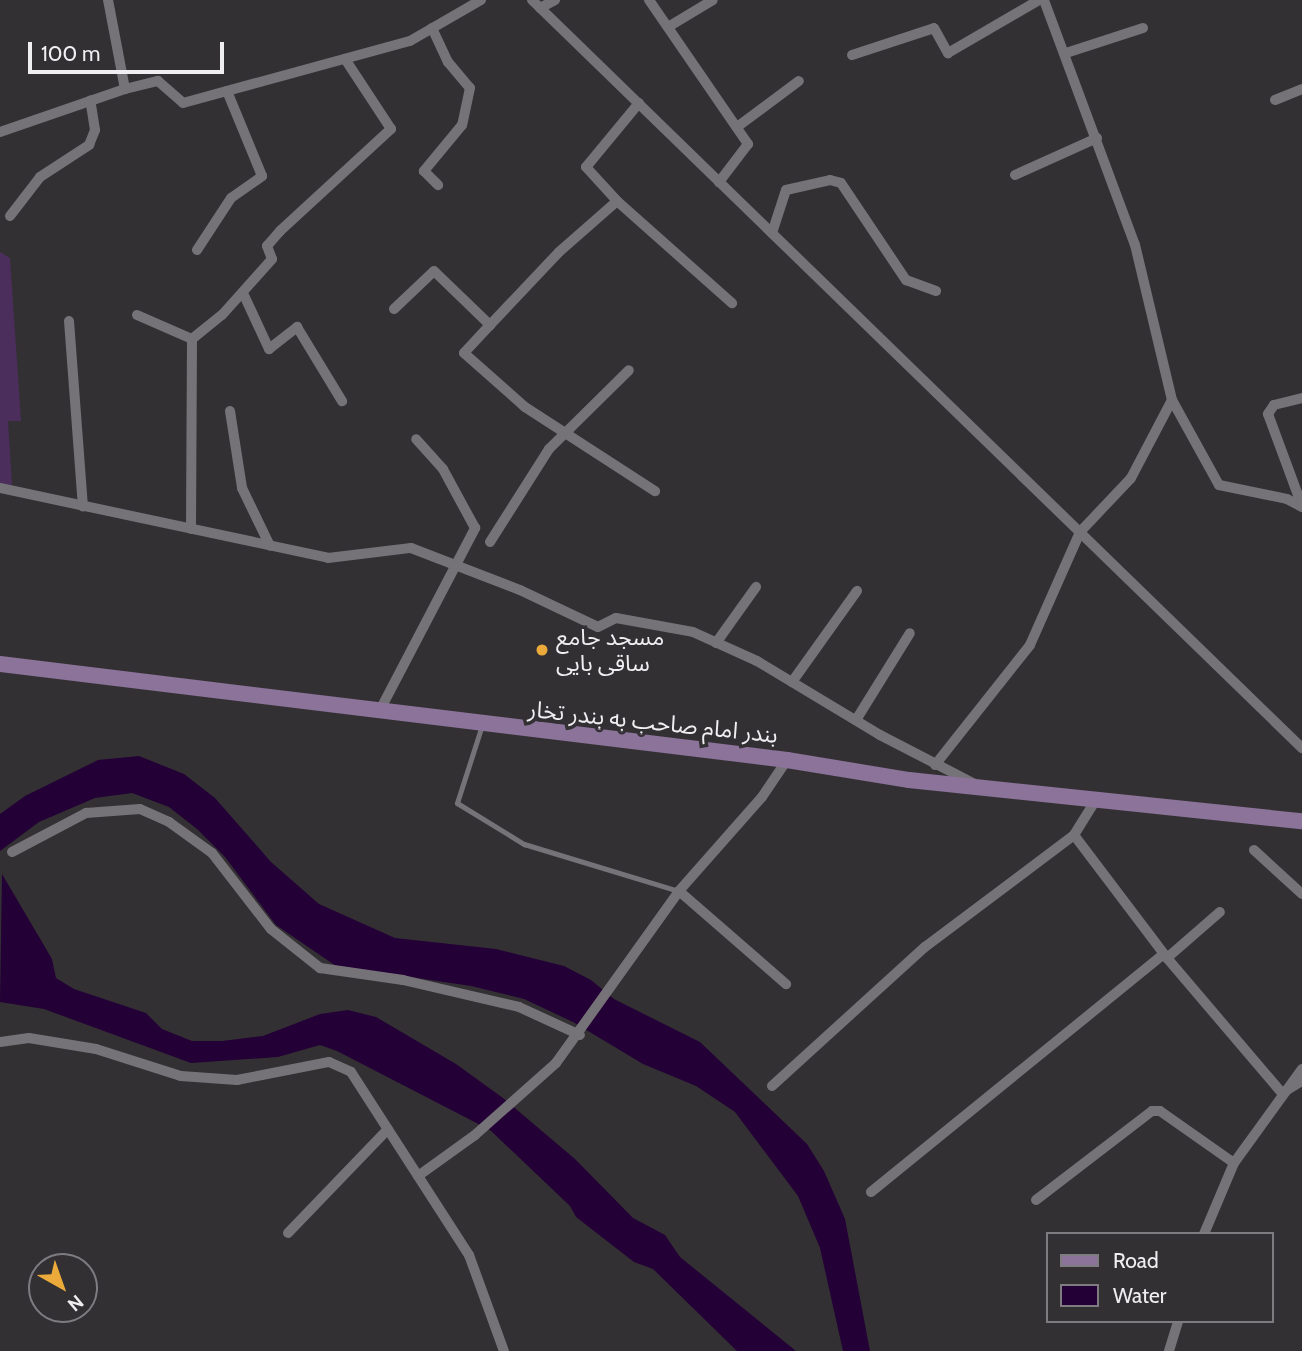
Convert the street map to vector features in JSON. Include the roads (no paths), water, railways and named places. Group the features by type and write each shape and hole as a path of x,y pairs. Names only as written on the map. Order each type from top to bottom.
{"main road":[{"name":"بندر امام صاحب به بندر تخار","path":"0,664 482,726 787,760 909,780 1302,821"}],"street":[{"path":"108,0 125,89"},
{"path":"0,132 90,100 158,81 183,103 345,59 410,41 481,0"},
{"path":"536,4 555,0"},
{"path":"649,0 748,144 719,182"},
{"path":"667,27 713,0"},
{"path":"852,55 934,28 948,53 1042,0 1066,53 1135,245 1172,400 1219,485 1287,499 1302,506"},
{"path":"536,4 1302,748"},
{"path":"432,28 448,62 470,89 462,125 424,171 438,185"},
{"path":"1066,53 1143,28"},
{"path":"191,529 192,339 243,293 272,259 267,246 280,231 391,129 345,59"},
{"path":"737,127 799,81"},
{"path":"1275,100 1302,89"},
{"path":"197,250 231,198 262,176 227,91"},
{"path":"10,216 40,177 89,145 95,130 90,100"},
{"path":"639,103 586,167 617,201 732,303"},
{"path":"1015,175 1097,138"},
{"path":"772,233 786,190 830,180 841,183 906,280 936,291"},
{"path":"617,201 559,252 464,353 525,407 655,491"},
{"path":"394,309 434,271 490,325"},
{"path":"243,293 269,349 297,327 342,401"},
{"path":"137,315 192,339"},
{"path":"69,321 83,506"},
{"path":"491,542 511,504 565,433 628,370"},
{"path":"1302,398 1274,405 1268,414 1302,506"},
{"path":"935,765 1030,645 1080,532 1131,478 1172,400"},
{"path":"230,411 242,488 270,545"},
{"path":"379,712 453,564 475,528 443,469 416,439"},
{"path":"0,488 328,558 411,548 598,627 616,618 693,632 792,682 935,765 976,785"},
{"path":"716,643 756,587"},
{"path":"792,682 857,592"},
{"path":"856,720 910,633"},
{"path":"418,1176 475,1135 514,1102 580,1035 679,891 762,797 787,760"},
{"path":"772,1086 925,947 1074,835 1097,798"},
{"path":"12,852 86,813 140,809 169,822 212,853 271,929 320,968 403,980 519,1007 580,1035"},
{"path":"1074,835 1165,956 1282,1093"},
{"path":"1254,850 1302,894"},
{"path":"679,891 786,984"},
{"path":"871,1192 1220,912"},
{"path":"0,1042 29,1038 96,1049 181,1076 203,1078 237,1080 329,1062 351,1072 469,1255 504,1351"},
{"path":"1205,1232 1234,1163 1282,1093 1302,1069"},
{"path":"1282,1093 1302,1081"},
{"path":"1036,1200 1152,1111 1160,1111 1234,1163"},
{"path":"288,1233 388,1129"},
{"path":"1170,1351 1177,1323"}],"lane":[{"path":"482,726 457,803 524,844 679,891"}],"water":[{"path":"139,756 184,774 215,798 271,862 319,904 395,938 496,949 564,966 591,980 614,999 700,1042 807,1144 824,1171 845,1219 870,1351 843,1351 820,1248 798,1196 735,1112 696,1086 643,1064 573,1022 524,999 471,986 336,966 276,925 225,857 197,829 169,807 132,793 95,798 39,822 0,851 0,814 25,796 98,760"},
{"path":"2,874 52,959 56,978 74,989 146,1013 162,1029 192,1041 222,1041 263,1036 320,1014 348,1010 376,1017 456,1064 503,1098 575,1159 633,1218 665,1235 680,1257 796,1351 737,1351 653,1269 634,1262 576,1217 570,1206 490,1130 337,1051 320,1045 278,1057 191,1063 44,1009 0,1002"}],"place":[{"name":"مسجد جامع ساقی بایی","path":"542,650"}]}
